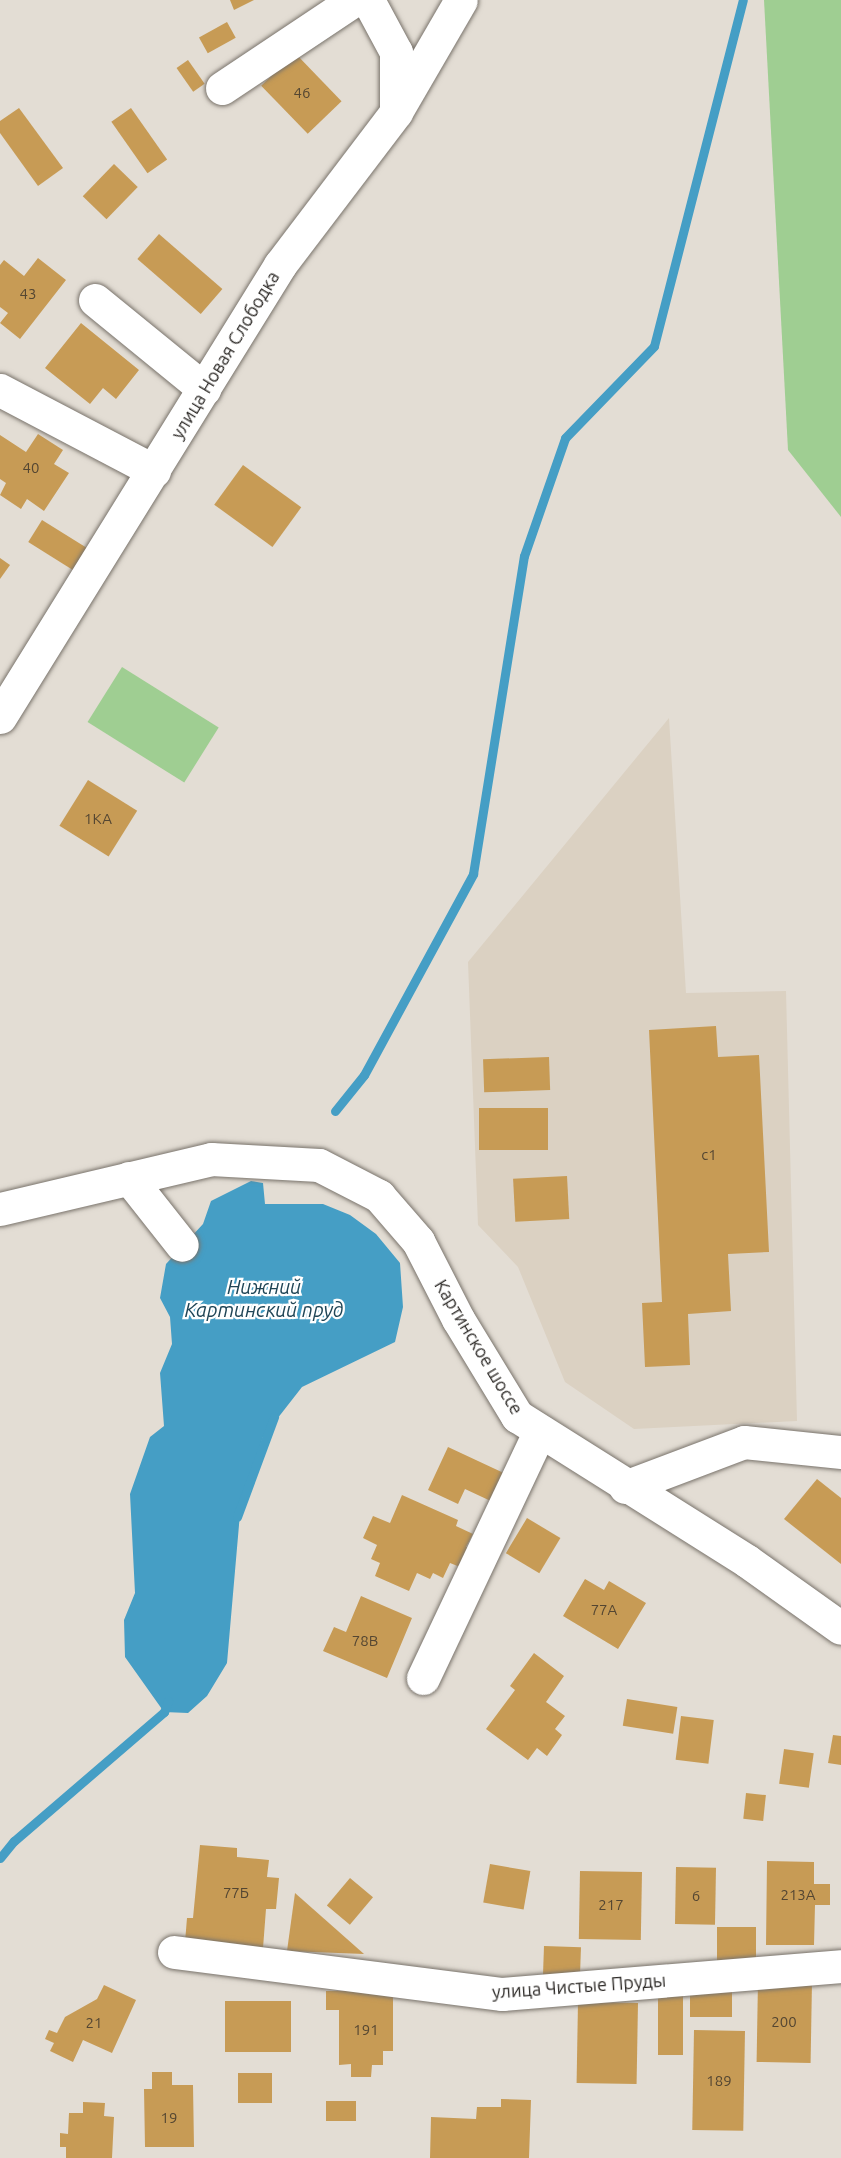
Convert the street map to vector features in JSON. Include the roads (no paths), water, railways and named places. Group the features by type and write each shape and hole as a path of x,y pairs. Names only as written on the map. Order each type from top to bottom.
{"street":[{"path":"222,88 354,0"},
{"path":"368,0 396,52 396,112"},
{"name":"улица Новая Слободка","path":"0,717 280,265 396,112 461,0"},
{"path":"95,300 204,389"},
{"path":"0,390 154,471"},
{"name":"Картинское шоссе","path":"0,1209 211,1160 319,1165 379,1196 418,1240 458,1318 517,1416 625,1487 747,1561 841,1628"},
{"path":"129,1179 182,1245"},
{"path":"423,1678 540,1431"},
{"path":"625,1487 744,1442 841,1452"},
{"name":"улица Чистые Пруды","path":"174,1952 502,1994 841,1965"}],"water":[{"name":"Нижний Картинский пруд","path":"251,1181 263,1183 265,1204 323,1204 350,1215 376,1234 400,1263 403,1307 395,1342 302,1387 263,1437 241,1502 227,1663 207,1696 188,1713 164,1712 125,1657 124,1620 135,1593 130,1494 150,1437 164,1426 160,1373 172,1344 170,1317 160,1298 166,1264 203,1224 211,1201"}],"waterway":[{"path":"335,1111 364,1075 473,874 524,556 565,438 654,346 743,0"},
{"path":"237,1517 274,1417"},
{"path":"0,1858 14,1841 164,1712 168,1701"}]}
